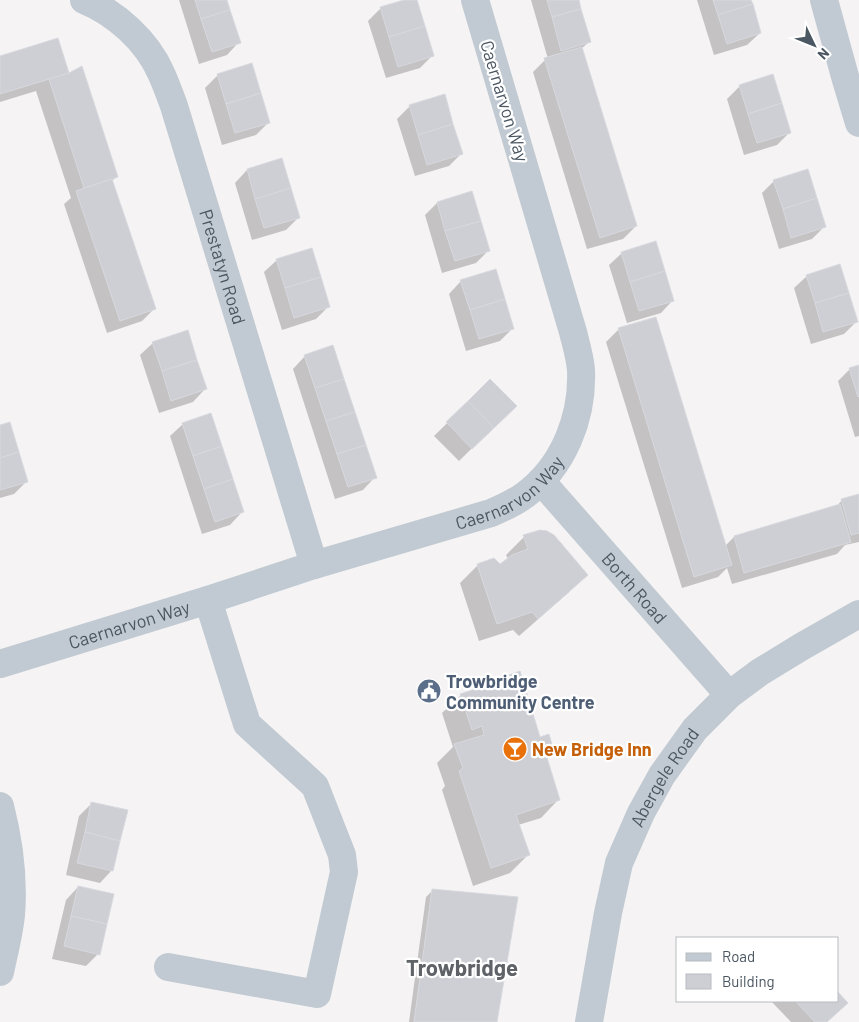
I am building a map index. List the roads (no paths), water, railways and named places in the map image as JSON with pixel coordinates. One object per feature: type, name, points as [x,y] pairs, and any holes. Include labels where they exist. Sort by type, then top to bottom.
[{"type":"street","name":"Prestatyn Road","points":[[84,0],[130,29],[147,48],[161,72],[174,106],[314,565]]},
{"type":"street","name":"Caernarvon Way","points":[[0,664],[208,600],[314,565],[491,513],[526,495],[552,468],[564,451],[573,428],[580,397],[581,368],[573,332],[475,0]]},
{"type":"street","points":[[824,0],[859,123]]},
{"type":"street","name":"Borth Road","points":[[541,481],[729,695]]},
{"type":"street","points":[[168,967],[317,994],[344,872],[342,855],[315,786],[247,724],[208,600]]},
{"type":"street","name":"Abergele Road","points":[[589,1022],[608,913],[619,863],[641,813],[662,775],[696,729],[729,695],[760,672],[801,646],[859,614]]},
{"type":"street","points":[[0,806],[12,874],[11,915],[0,972]]},
{"type":"place","name":"Trowbridge Community Centre","points":[[429,691]]},
{"type":"place","name":"New Bridge Inn","points":[[515,749]]},
{"type":"district","name":"Trowbridge","points":[[462,967]]}]
